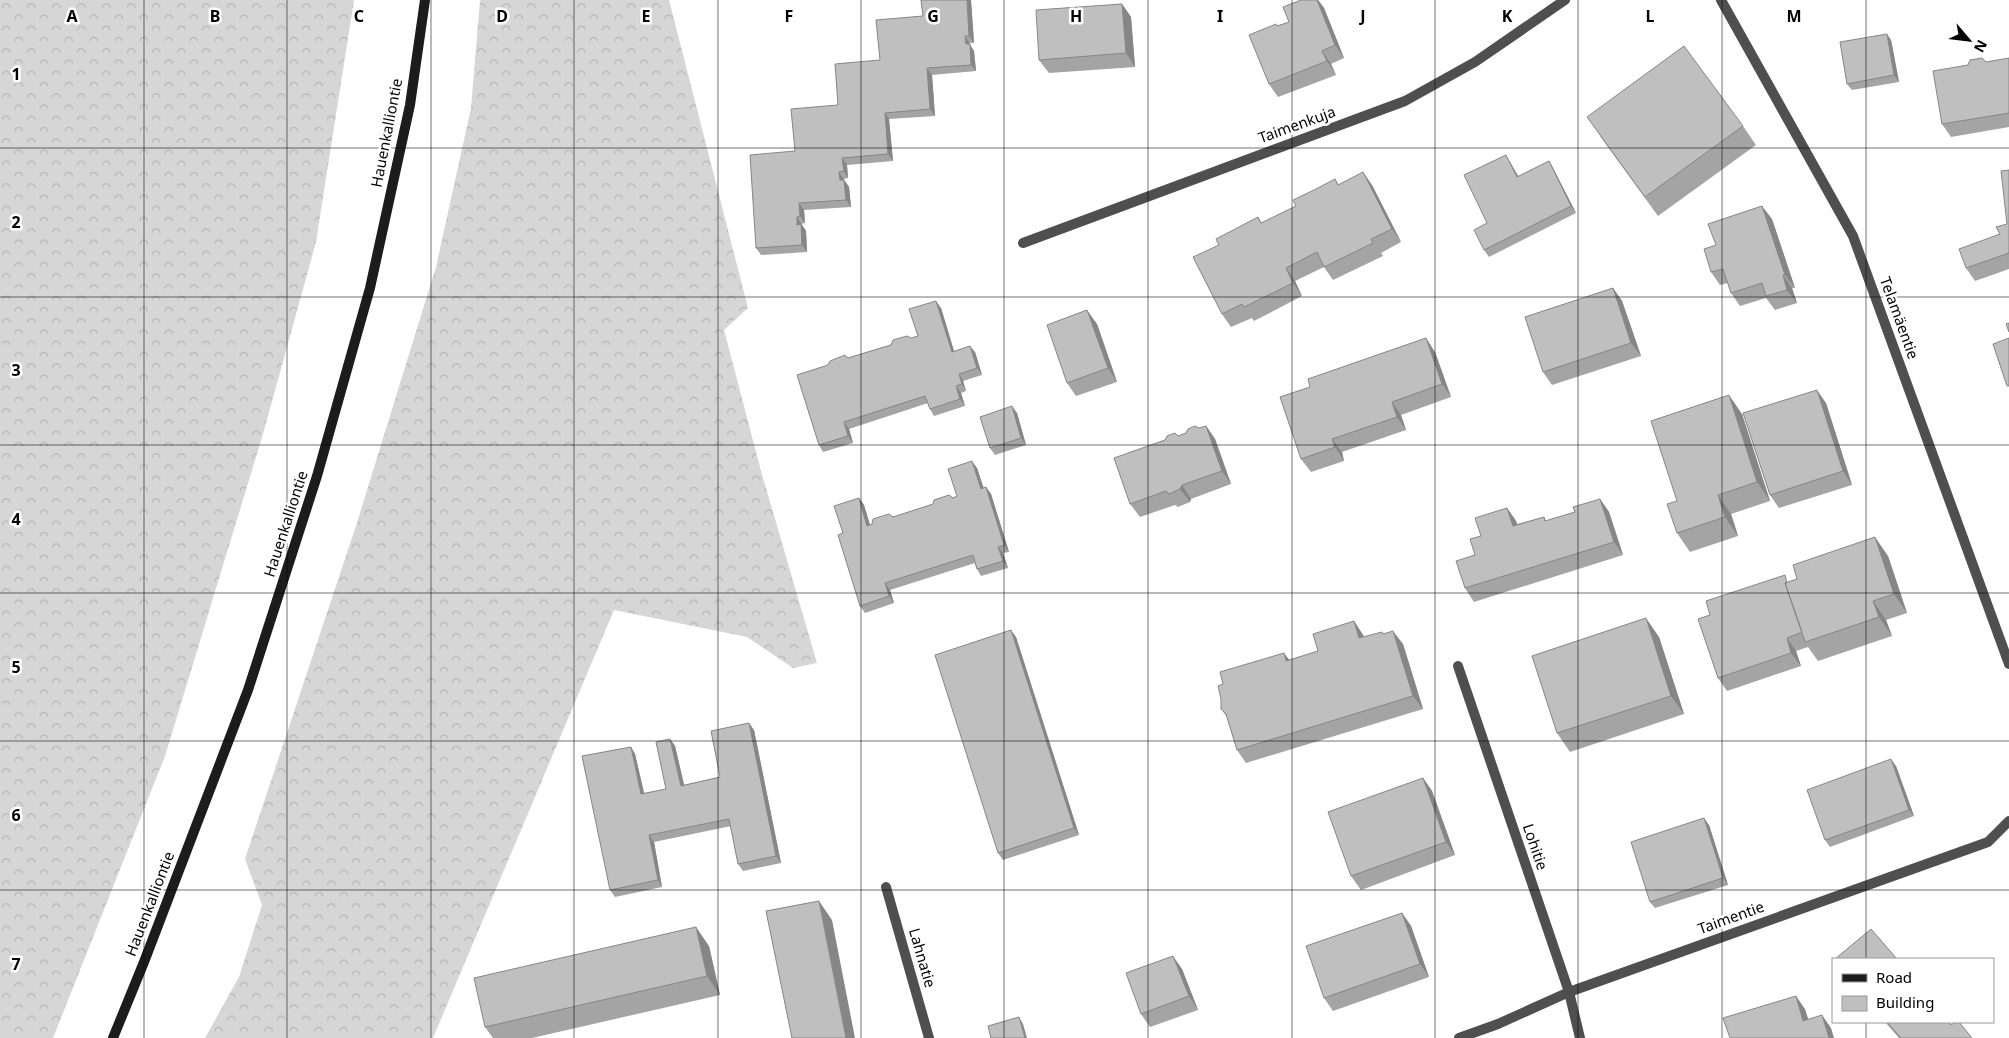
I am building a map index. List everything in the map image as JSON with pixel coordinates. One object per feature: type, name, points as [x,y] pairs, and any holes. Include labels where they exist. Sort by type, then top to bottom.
[{"type":"main road","name":"Hauenkalliontie","points":[[113,1038],[248,690],[318,476],[370,288],[410,105],[425,0]]},
{"type":"street","name":"Taimenkuja","points":[[1022,243],[1405,101],[1475,62],[1565,0]]},
{"type":"street","name":"Telamäentie","points":[[1721,0],[1853,236],[2009,664]]},
{"type":"street","name":"Lohitie","points":[[1458,666],[1569,992],[1580,1038]]},
{"type":"street","name":"Taimentie","points":[[1459,1038],[1498,1024],[1569,992],[1988,842],[2009,821]]},
{"type":"street","name":"Lahnatie","points":[[886,887],[929,1038]]},
{"type":"green space","points":[[0,0],[354,0],[316,242],[263,434],[165,756],[53,1038],[0,1038]]},
{"type":"green space","points":[[480,0],[669,0],[748,308],[724,330],[761,471],[817,663],[793,668],[747,637],[614,610],[433,1038],[205,1038],[239,977],[262,905],[245,859],[355,529],[436,267],[471,108]]},
{"type":"building","points":[[921,0],[967,0],[969,36],[965,36],[966,44],[970,44],[971,65],[927,68],[930,109],[885,113],[888,154],[842,158],[844,171],[839,172],[840,180],[844,180],[846,200],[799,203],[800,216],[797,217],[797,225],[801,224],[802,245],[756,248],[750,155],[795,151],[791,109],[838,105],[835,64],[880,60],[876,20],[923,16]]},
{"type":"building","points":[[1301,0],[1317,0],[1335,45],[1322,51],[1327,61],[1269,84],[1249,35],[1276,24],[1277,26],[1289,22],[1283,7]]},
{"type":"building","points":[[1122,4],[1126,53],[1039,60],[1036,10]]},
{"type":"building","points":[[1887,34],[1894,75],[1847,84],[1840,42]]},
{"type":"building","points":[[1684,46],[1743,126],[1645,197],[1587,117]]},
{"type":"building","points":[[1982,58],[1986,62],[2009,58],[2009,113],[1942,124],[1933,71],[1968,65],[1970,60]]},
{"type":"building","points":[[1506,155],[1517,177],[1549,161],[1571,206],[1484,250],[1474,230],[1487,223],[1464,175]]},
{"type":"building","points":[[2009,170],[2009,253],[1966,268],[1959,249],[2000,234],[1996,227],[2007,224],[2001,171]]},
{"type":"building","points":[[1363,172],[1392,229],[1371,239],[1373,243],[1324,267],[1317,252],[1286,268],[1293,283],[1244,307],[1242,304],[1222,314],[1193,257],[1219,245],[1216,239],[1258,217],[1261,223],[1296,206],[1293,200],[1335,179],[1338,185]]},
{"type":"building","points":[[1762,206],[1785,275],[1783,275],[1787,290],[1766,296],[1762,283],[1731,293],[1723,269],[1711,272],[1704,249],[1716,245],[1708,224]]},
{"type":"building","points":[[1613,288],[1631,343],[1543,372],[1525,317]]},
{"type":"building","points":[[936,301],[952,352],[970,346],[977,368],[959,374],[962,384],[956,386],[960,399],[930,409],[925,396],[844,422],[848,436],[819,445],[797,375],[828,365],[830,361],[845,355],[848,358],[891,345],[893,340],[907,336],[911,338],[918,336],[909,309]]},
{"type":"building","points":[[1087,310],[1108,368],[1067,383],[1047,325]]},
{"type":"building","points":[[1426,338],[1442,384],[1392,402],[1397,417],[1332,439],[1335,447],[1301,459],[1280,397],[1310,387],[1308,379]]},
{"type":"building","points":[[2009,338],[2009,386],[2007,386],[1993,344]]},
{"type":"building","points":[[1817,390],[1843,471],[1770,495],[1743,413]]},
{"type":"building","points":[[1729,395],[1757,482],[1718,495],[1725,517],[1677,533],[1667,504],[1677,501],[1651,421]]},
{"type":"building","points":[[1012,406],[1021,438],[990,448],[980,417]]},
{"type":"building","points":[[1195,426],[1199,428],[1206,426],[1222,471],[1182,485],[1180,489],[1169,494],[1166,491],[1130,504],[1114,458],[1165,440],[1167,436],[1175,433],[1178,436],[1186,433],[1188,429]]},
{"type":"building","points":[[972,461],[981,489],[986,487],[1004,545],[998,547],[1003,561],[977,569],[973,555],[885,583],[889,596],[860,606],[838,535],[843,533],[834,506],[859,498],[867,526],[872,524],[873,519],[889,514],[893,517],[933,504],[934,500],[949,495],[953,498],[957,496],[948,469]]},
{"type":"building","points":[[1600,499],[1614,542],[1465,588],[1456,561],[1475,555],[1470,539],[1481,536],[1475,518],[1507,508],[1513,526],[1544,517],[1545,521],[1575,512],[1573,507]]},
{"type":"building","points":[[1875,537],[1894,594],[1873,601],[1879,617],[1805,642],[1785,583],[1797,579],[1793,565]]},
{"type":"building","points":[[1785,575],[1787,583],[1785,583],[1802,632],[1787,638],[1791,653],[1718,678],[1698,619],[1710,615],[1706,601]]},
{"type":"building","points":[[1646,618],[1671,696],[1557,733],[1532,656]]},
{"type":"building","points":[[1354,621],[1359,638],[1393,631],[1413,696],[1237,750],[1226,714],[1221,709],[1218,686],[1223,684],[1220,672],[1284,653],[1286,661],[1318,651],[1313,634]]},
{"type":"building","points":[[1011,630],[1074,828],[998,853],[935,655]]},
{"type":"building","points":[[749,723],[776,856],[738,864],[729,819],[649,835],[658,880],[610,890],[582,756],[631,747],[641,794],[666,789],[656,742],[670,739],[681,786],[720,777],[711,731]]},
{"type":"building","points":[[1891,759],[1909,810],[1825,840],[1807,790]]},
{"type":"building","points":[[1423,778],[1446,842],[1351,876],[1328,812]]},
{"type":"building","points":[[1704,818],[1723,878],[1650,902],[1631,842]]},
{"type":"building","points":[[819,901],[846,1038],[792,1038],[766,911]]},
{"type":"building","points":[[1402,913],[1420,964],[1324,998],[1306,946]]},
{"type":"building","points":[[696,927],[707,976],[485,1027],[474,978]]},
{"type":"building","points":[[1871,929],[1896,958],[1836,958]]},
{"type":"building","points":[[1173,956],[1189,996],[1141,1014],[1126,973]]},
{"type":"building","points":[[1796,996],[1803,1021],[1822,1015],[1829,1038],[1730,1038],[1723,1018]]},
{"type":"building","points":[[1019,1017],[1025,1038],[991,1038],[988,1026]]},
{"type":"building","points":[[1888,1023],[1949,1023],[1951,1025],[1960,1023],[1972,1038],[1901,1038]]}]
